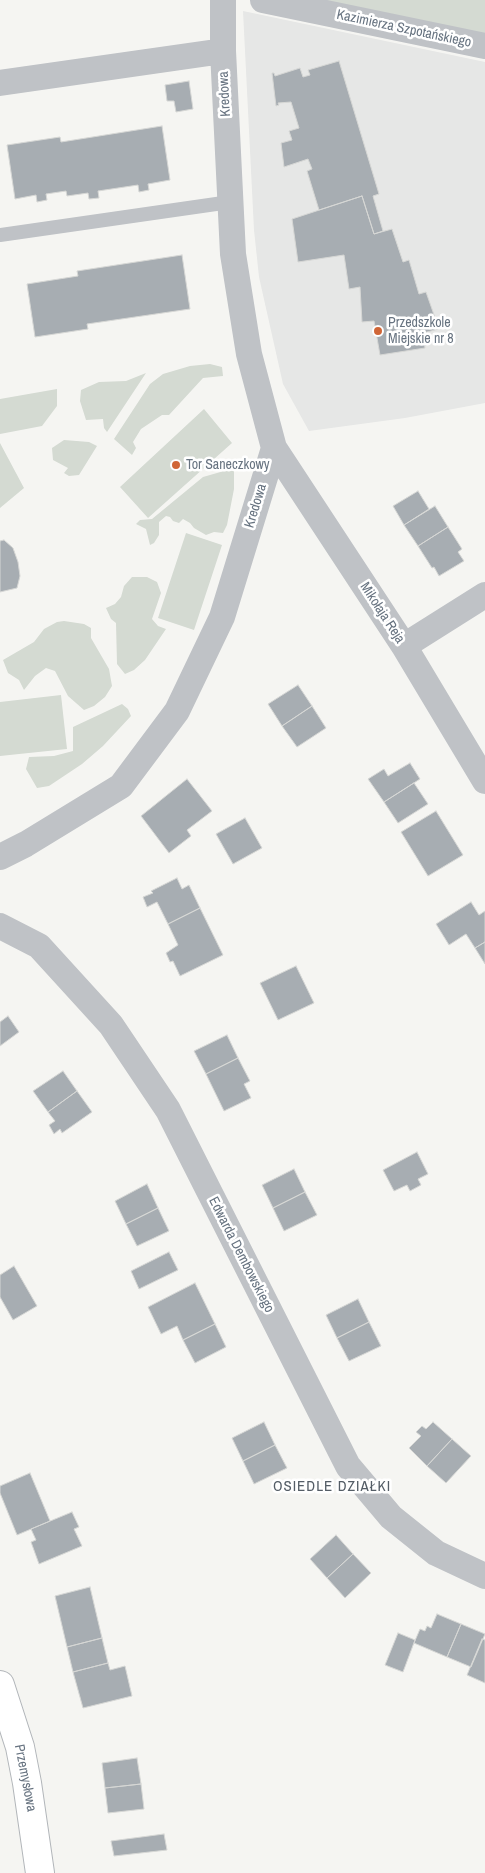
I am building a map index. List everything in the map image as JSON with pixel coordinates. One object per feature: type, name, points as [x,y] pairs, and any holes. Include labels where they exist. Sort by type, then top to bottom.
[{"type":"main road","name":"Przemysłowa","points":[[0,1685],[10,1714],[23,1765],[40,1873]]},
{"type":"street","name":"Kredowa","points":[[0,856],[26,844],[121,786],[177,711],[222,617],[274,448],[249,354],[233,254],[223,51],[223,0]]},
{"type":"street","name":"Kazimierza Szpotańskiego","points":[[263,0],[485,46]]},
{"type":"street","points":[[0,83],[223,51]]},
{"type":"street","name":"Mikołaja Reja","points":[[274,448],[404,646],[485,781]]},
{"type":"street","points":[[404,646],[485,595]]},
{"type":"street","name":"Edwarda Dembowskiego","points":[[0,926],[39,946],[52,960],[111,1025],[168,1110],[348,1466],[391,1517],[436,1553],[485,1576]]},
{"type":"lane","points":[[0,234],[230,202]]},
{"type":"shaded area","points":[[310,0],[485,0],[485,34]]},
{"type":"shaded area","points":[[243,11],[485,62],[485,403],[405,418],[309,431],[283,384],[259,277],[254,230]]},
{"type":"shaded area","points":[[210,364],[222,367],[223,376],[203,378],[169,415],[162,415],[141,429],[133,442],[136,448],[132,455],[114,439],[150,384],[163,374],[190,366]]},
{"type":"shaded area","points":[[146,373],[107,432],[104,428],[103,419],[86,420],[80,401],[81,390],[99,382],[126,381]]},
{"type":"shaded area","points":[[57,389],[57,406],[42,426],[0,434],[0,399]]},
{"type":"shaded area","name":"Tor Saneczkowy","points":[[204,409],[232,443],[148,518],[120,487]]},
{"type":"shaded area","points":[[64,440],[89,442],[97,446],[79,475],[69,476],[64,473],[68,468],[53,460],[52,448]]},
{"type":"shaded area","points":[[0,443],[24,488],[0,508]]},
{"type":"shaded area","points":[[224,471],[234,471],[234,489],[227,525],[223,533],[214,532],[206,535],[183,519],[179,523],[166,516],[159,522],[159,535],[154,543],[150,545],[146,529],[136,524],[140,520],[152,519],[203,477]]},
{"type":"shaded area","points":[[186,533],[222,545],[194,630],[158,618]]},
{"type":"shaded area","points":[[132,577],[147,577],[157,582],[161,593],[152,619],[158,626],[166,629],[145,660],[134,670],[125,674],[117,664],[116,623],[111,619],[106,608],[115,604],[121,597],[124,586]]},
{"type":"shaded area","points":[[64,621],[84,624],[91,628],[91,638],[109,669],[112,686],[105,697],[94,706],[84,710],[68,696],[55,671],[46,668],[35,676],[24,690],[19,680],[8,673],[3,660],[34,642],[44,629],[57,622]]},
{"type":"shaded area","points":[[61,695],[67,749],[0,756],[0,702]]},
{"type":"shaded area","points":[[122,704],[128,709],[131,716],[103,746],[82,764],[49,786],[37,788],[26,769],[29,757],[54,756],[73,751],[73,727]]},
{"type":"building","points":[[339,61],[379,194],[373,196],[383,231],[374,234],[362,196],[319,210],[307,171],[312,169],[308,159],[284,167],[281,143],[292,140],[289,131],[299,128],[291,102],[278,103],[279,105],[276,106],[272,73],[275,76],[300,68],[303,77],[310,75],[308,70]]},
{"type":"building","points":[[189,81],[193,109],[176,112],[174,101],[167,101],[165,85]]},
{"type":"building","points":[[162,126],[170,180],[148,184],[149,190],[139,192],[138,185],[98,191],[99,198],[89,199],[88,193],[67,196],[66,191],[46,194],[47,200],[37,202],[36,195],[15,199],[7,145],[60,137],[61,142]]},
{"type":"building","points":[[362,196],[374,234],[392,229],[403,262],[409,260],[419,294],[426,292],[439,329],[423,333],[425,348],[380,355],[374,321],[362,322],[360,287],[349,289],[344,255],[298,262],[292,219]]},
{"type":"building","points":[[182,255],[190,309],[87,324],[88,329],[35,337],[27,284],[78,276],[77,271]]},
{"type":"building","points":[[418,491],[429,509],[404,525],[393,506]]},
{"type":"building","points":[[435,506],[448,527],[418,546],[404,525]]},
{"type":"building","points":[[448,527],[462,549],[458,552],[464,561],[439,576],[418,546]]},
{"type":"building","points":[[4,540],[13,548],[20,576],[17,588],[0,592],[0,541]]},
{"type":"building","points":[[298,685],[312,706],[282,726],[268,704]]},
{"type":"building","points":[[312,706],[326,728],[297,747],[282,726]]},
{"type":"building","points":[[410,763],[420,779],[384,802],[368,779],[384,769],[388,776]]},
{"type":"building","points":[[187,779],[212,811],[187,830],[191,836],[169,853],[141,816]]},
{"type":"building","points":[[414,783],[428,804],[398,823],[384,802]]},
{"type":"building","points":[[436,811],[463,855],[428,876],[401,832]]},
{"type":"building","points":[[245,818],[262,848],[233,864],[216,834]]},
{"type":"building","points":[[177,878],[182,889],[189,885],[200,908],[168,924],[157,902],[147,907],[143,897]]},
{"type":"building","points":[[471,902],[479,915],[485,911],[485,942],[475,948],[466,934],[449,945],[436,924]]},
{"type":"building","points":[[200,908],[223,955],[180,976],[173,961],[170,962],[166,953],[178,945],[168,924]]},
{"type":"building","points":[[485,942],[485,964],[475,948]]},
{"type":"building","points":[[296,966],[314,1003],[278,1020],[260,983]]},
{"type":"building","points":[[8,1016],[19,1032],[0,1046],[0,1022]]},
{"type":"building","points":[[227,1035],[238,1058],[206,1074],[194,1051]]},
{"type":"building","points":[[238,1058],[250,1081],[244,1084],[251,1098],[224,1111],[206,1074]]},
{"type":"building","points":[[63,1071],[77,1091],[48,1112],[33,1091]]},
{"type":"building","points":[[77,1091],[92,1112],[62,1133],[60,1129],[54,1134],[49,1125],[55,1121],[48,1112]]},
{"type":"building","points":[[417,1152],[428,1174],[418,1179],[421,1185],[410,1191],[407,1185],[394,1191],[383,1170]]},
{"type":"building","points":[[294,1169],[305,1192],[273,1208],[262,1185]]},
{"type":"building","points":[[147,1184],[158,1208],[126,1224],[115,1201]]},
{"type":"building","points":[[305,1192],[317,1215],[284,1231],[273,1208]]},
{"type":"building","points":[[158,1208],[169,1231],[137,1246],[126,1224]]},
{"type":"building","points":[[169,1252],[178,1270],[139,1289],[131,1271]]},
{"type":"building","points":[[14,1266],[37,1306],[13,1320],[0,1297],[0,1275]]},
{"type":"building","points":[[195,1283],[215,1324],[183,1340],[177,1326],[161,1334],[148,1307]]},
{"type":"building","points":[[358,1299],[369,1322],[337,1338],[326,1315]]},
{"type":"building","points":[[369,1322],[381,1346],[349,1361],[337,1338]]},
{"type":"building","points":[[215,1324],[226,1347],[195,1363],[183,1340]]},
{"type":"building","points":[[264,1422],[275,1445],[243,1461],[232,1438]]},
{"type":"building","points":[[433,1422],[452,1439],[427,1466],[409,1448],[421,1436],[416,1432],[422,1426],[426,1429]]},
{"type":"building","points":[[452,1439],[471,1456],[446,1483],[427,1466]]},
{"type":"building","points":[[275,1445],[287,1468],[254,1484],[243,1461]]},
{"type":"building","points":[[30,1473],[50,1521],[17,1535],[0,1493],[0,1486]]},
{"type":"building","points":[[72,1512],[79,1527],[74,1529],[82,1546],[39,1564],[31,1542],[36,1540],[31,1529]]},
{"type":"building","points":[[336,1535],[353,1554],[327,1578],[310,1559]]},
{"type":"building","points":[[353,1554],[371,1573],[345,1598],[327,1578]]},
{"type":"building","points":[[90,1587],[102,1638],[67,1647],[55,1596]]},
{"type":"building","points":[[437,1614],[461,1624],[447,1657],[414,1643],[420,1629],[425,1631],[427,1626],[431,1628]]},
{"type":"building","points":[[461,1624],[485,1634],[471,1667],[447,1657]]},
{"type":"building","points":[[398,1633],[415,1640],[403,1672],[385,1665]]},
{"type":"building","points":[[102,1638],[108,1663],[73,1672],[67,1647]]},
{"type":"building","points":[[482,1639],[485,1640],[485,1683],[467,1675]]},
{"type":"building","points":[[108,1663],[110,1670],[125,1666],[132,1696],[83,1708],[73,1672]]},
{"type":"building","points":[[137,1758],[141,1784],[105,1788],[102,1763]]},
{"type":"building","points":[[141,1784],[144,1809],[108,1813],[105,1788]]},
{"type":"building","points":[[164,1834],[167,1850],[114,1856],[111,1841]]},
{"type":"place","name":"Przedszkole Miejskie nr 8","points":[[378,331]]},
{"type":"place","name":"Tor Saneczkowy","points":[[176,465]]},
{"type":"district","name":"OSIEDLE DZIAŁKI","points":[[332,1487]]}]
